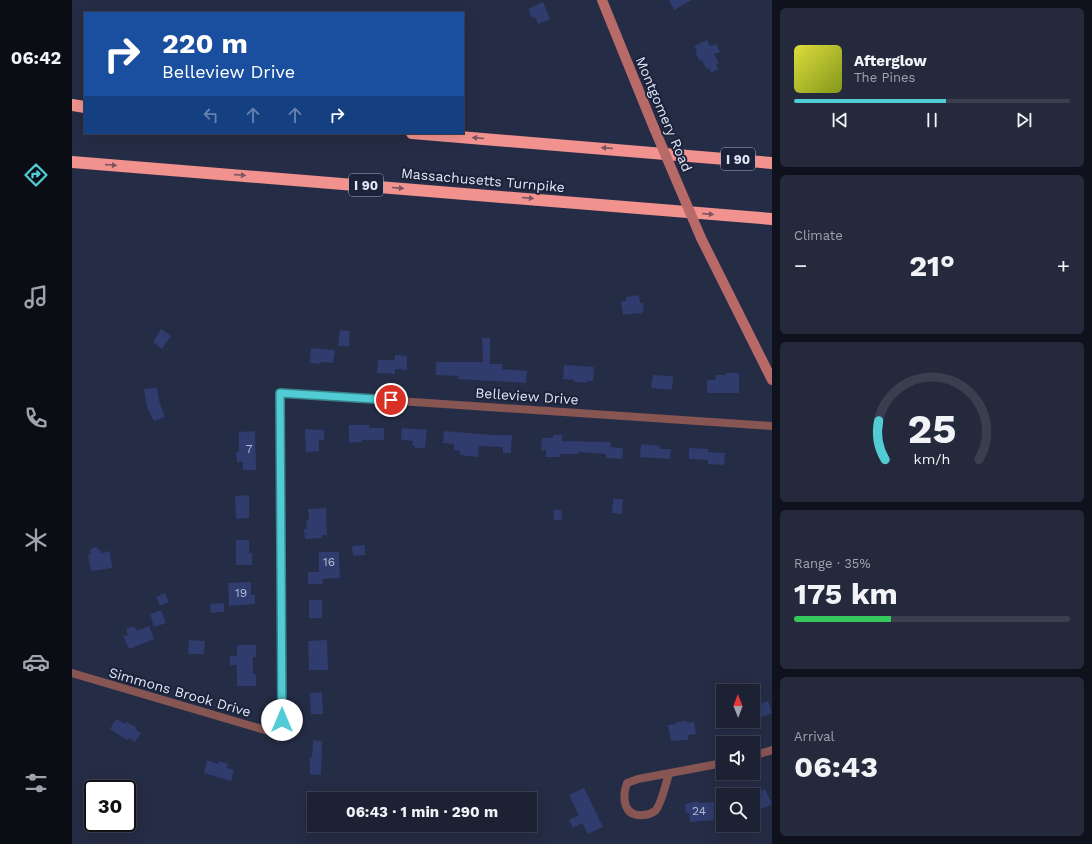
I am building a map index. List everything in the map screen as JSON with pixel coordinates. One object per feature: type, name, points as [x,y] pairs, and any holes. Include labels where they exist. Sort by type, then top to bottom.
[{"type":"highway","points":[[72,106],[84,107]]},
{"type":"highway","name":"I 90","points":[[424,134],[772,163]]},
{"type":"highway","name":"Massachusetts Turnpike","points":[[72,162],[772,219]]},
{"type":"main road","name":"Montgomery Road","points":[[602,0],[701,238],[772,380]]},
{"type":"street","name":"Belleview Drive","points":[[282,735],[280,393],[772,426]]},
{"type":"street","name":"Simmons Brook Drive","points":[[72,673],[282,735]]},
{"type":"street","points":[[760,754],[772,750]]},
{"type":"street","points":[[670,774],[656,811],[638,815],[631,813],[624,803],[624,793],[627,783],[638,779],[716,764]]},
{"type":"building","points":[[669,0],[692,0],[674,10]]},
{"type":"building","points":[[543,2],[550,19],[538,24],[535,17],[532,18],[528,9]]},
{"type":"building","points":[[707,40],[710,46],[716,44],[720,52],[714,54],[719,63],[716,64],[718,69],[711,73],[709,68],[706,69],[702,60],[700,61],[695,52],[697,51],[694,46]]},
{"type":"building","points":[[639,295],[640,303],[643,303],[644,311],[642,311],[642,313],[623,315],[621,301],[626,301],[626,297]]},
{"type":"building","points":[[161,329],[171,336],[162,349],[153,342]]},
{"type":"building","points":[[340,330],[350,331],[349,346],[338,346]]},
{"type":"building","points":[[482,338],[490,338],[490,364],[502,364],[502,369],[527,371],[526,383],[458,379],[458,376],[436,375],[436,362],[483,362]]},
{"type":"building","points":[[311,348],[335,350],[333,363],[310,363]]},
{"type":"building","points":[[395,355],[407,356],[407,370],[395,369],[395,374],[377,373],[378,360],[395,360]]},
{"type":"building","points":[[564,365],[594,367],[593,381],[587,381],[587,383],[563,379]]},
{"type":"building","points":[[726,373],[739,373],[739,393],[707,393],[707,380],[715,380],[716,375],[726,375]]},
{"type":"building","points":[[653,375],[673,376],[672,390],[651,388]]},
{"type":"building","points":[[157,388],[159,401],[165,417],[154,421],[147,407],[144,389]]},
{"type":"building","points":[[349,425],[369,425],[369,428],[384,428],[384,440],[362,440],[362,442],[349,443]]},
{"type":"building","points":[[402,428],[427,430],[425,448],[415,448],[415,446],[412,445],[413,441],[401,440]]},
{"type":"building","points":[[305,429],[324,430],[324,440],[319,440],[319,451],[306,452]]},
{"type":"building","points":[[255,431],[256,470],[243,470],[243,462],[237,462],[236,452],[239,451],[239,432]]},
{"type":"building","points":[[444,431],[512,435],[511,453],[503,453],[503,447],[479,446],[478,457],[460,455],[460,451],[454,450],[454,444],[443,443]]},
{"type":"building","points":[[553,435],[562,435],[562,441],[611,442],[610,447],[623,448],[622,459],[606,458],[606,454],[578,452],[578,454],[560,454],[560,457],[546,457],[546,450],[541,450],[542,438],[553,438]]},
{"type":"building","points":[[641,444],[660,446],[659,449],[671,449],[670,459],[640,457]]},
{"type":"building","points":[[689,448],[708,449],[708,452],[725,453],[724,465],[708,464],[708,460],[689,459]]},
{"type":"building","points":[[249,495],[249,518],[236,519],[235,496]]},
{"type":"building","points":[[613,499],[623,499],[622,514],[612,513]]},
{"type":"building","points":[[326,508],[327,535],[322,535],[322,538],[305,539],[304,529],[307,529],[306,520],[309,520],[308,509]]},
{"type":"building","points":[[553,510],[561,510],[562,520],[554,520]]},
{"type":"building","points":[[236,540],[249,540],[249,553],[252,553],[252,565],[236,565]]},
{"type":"building","points":[[365,545],[365,555],[353,556],[352,546]]},
{"type":"building","points":[[96,547],[102,553],[110,551],[112,568],[91,571],[88,555],[91,555],[90,551],[92,548]]},
{"type":"building","points":[[319,552],[339,552],[340,578],[322,579],[323,584],[308,584],[308,572],[319,572]]},
{"type":"building","points":[[251,582],[251,595],[255,595],[255,604],[229,606],[228,583]]},
{"type":"building","points":[[165,593],[169,602],[160,606],[156,597]]},
{"type":"building","points":[[309,600],[322,600],[322,618],[309,618]]},
{"type":"building","points":[[224,603],[224,612],[211,613],[210,604]]},
{"type":"building","points":[[161,610],[166,623],[154,627],[150,614]]},
{"type":"building","points":[[134,626],[137,631],[149,626],[154,639],[129,649],[123,636],[128,635],[126,629]]},
{"type":"building","points":[[189,640],[205,641],[204,654],[188,654]]},
{"type":"building","points":[[327,640],[328,670],[309,670],[308,641]]},
{"type":"building","points":[[237,645],[256,645],[256,657],[253,657],[253,674],[256,674],[256,686],[237,686],[237,665],[230,665],[230,656],[237,656]]},
{"type":"building","points":[[322,692],[323,714],[311,714],[310,693]]},
{"type":"building","points":[[768,701],[772,713],[760,718],[760,704]]},
{"type":"building","points":[[116,719],[125,724],[126,722],[136,727],[135,729],[141,733],[135,742],[129,738],[127,740],[110,729]]},
{"type":"building","points":[[687,721],[687,723],[694,722],[696,734],[688,735],[688,740],[671,741],[668,725],[676,724],[676,722]]},
{"type":"building","points":[[313,740],[322,741],[321,775],[310,774],[310,757],[312,757]]},
{"type":"building","points":[[207,760],[218,764],[219,761],[228,764],[227,768],[234,770],[231,781],[204,773]]},
{"type":"building","points":[[584,788],[603,827],[588,834],[582,823],[573,828],[569,820],[579,815],[569,795]]},
{"type":"building","points":[[765,789],[772,804],[760,810],[760,792]]},
{"type":"building","points":[[698,801],[698,803],[714,802],[714,820],[690,822],[689,813],[686,813],[685,804]]},
{"type":"route","points":[[282,720],[280,393],[391,400]]}]
